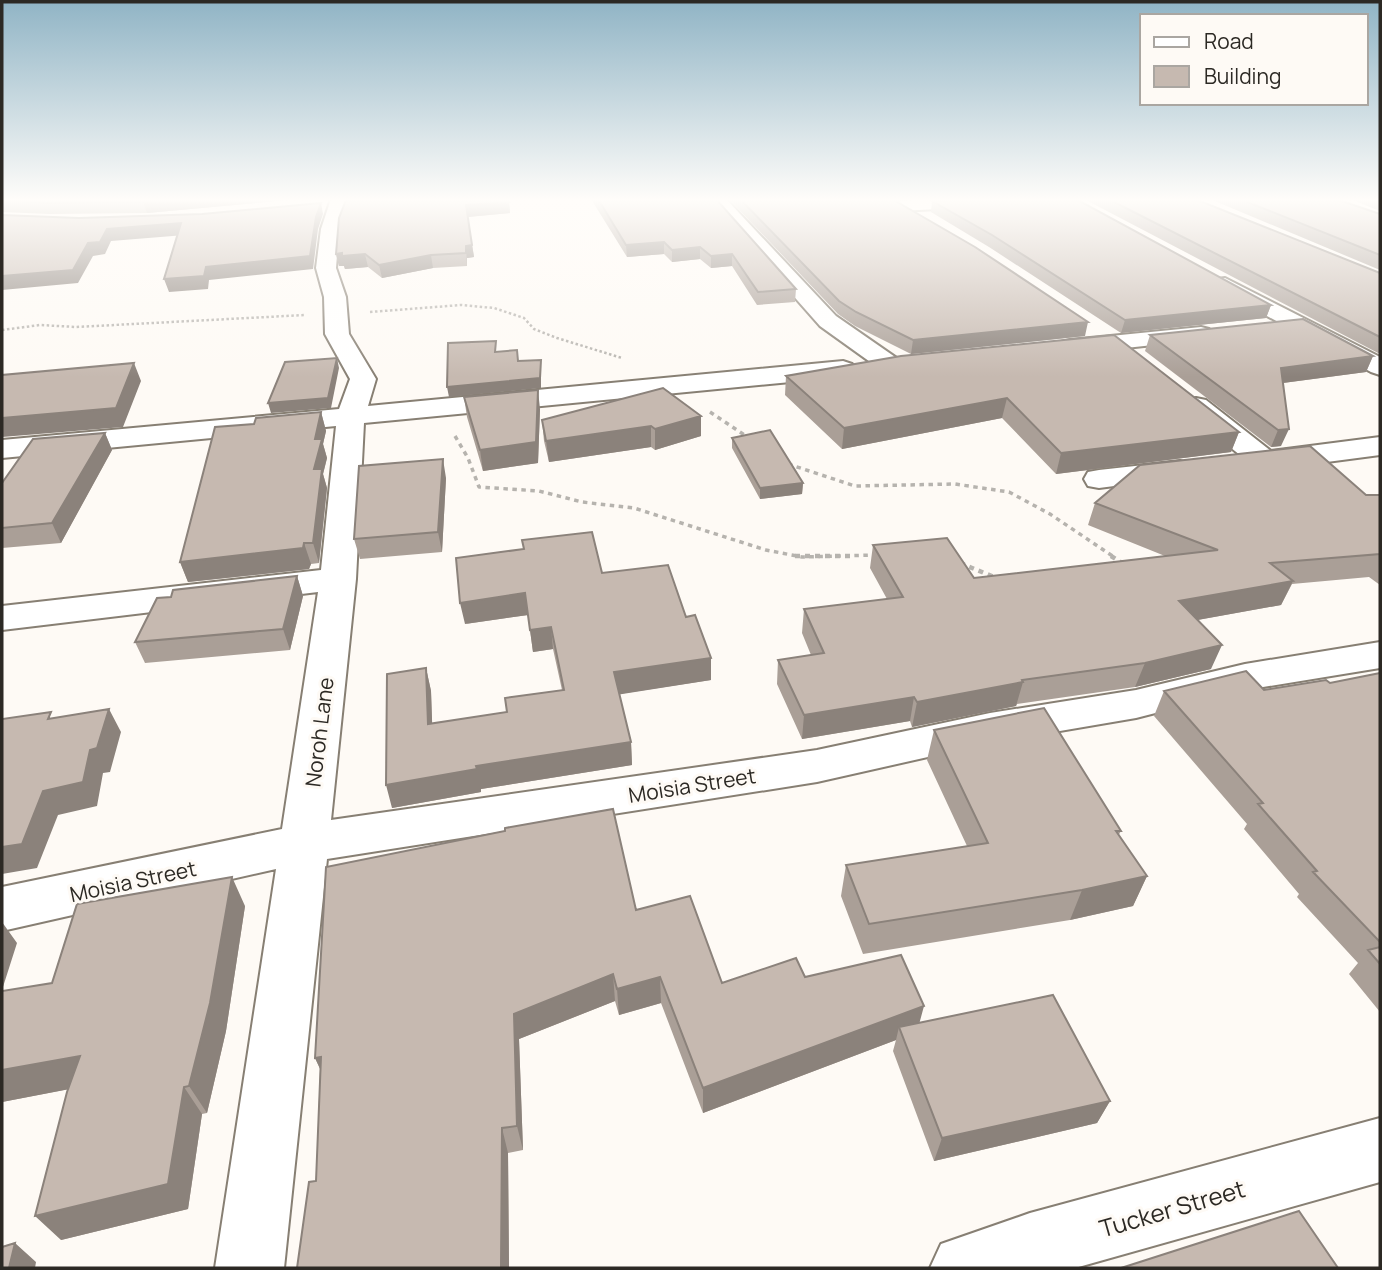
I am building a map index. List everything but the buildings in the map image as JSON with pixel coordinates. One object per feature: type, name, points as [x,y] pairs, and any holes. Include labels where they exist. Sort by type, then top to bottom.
[{"type":"street","name":"Noroh Lane","points":[[249,1268],[338,579],[351,415],[363,379],[337,334],[335,297],[326,268],[327,258]]},
{"type":"street","points":[[770,258],[828,321],[889,364]]},
{"type":"street","points":[[1206,275],[1380,368]]},
{"type":"street","points":[[1081,320],[1137,360]]},
{"type":"street","points":[[1261,328],[1301,325]]},
{"type":"street","points":[[1049,349],[1222,332]]},
{"type":"street","points":[[2,449],[677,387],[916,362]]},
{"type":"street","points":[[1180,393],[1266,461]]},
{"type":"street","points":[[1098,479],[1380,446]]},
{"type":"street","points":[[2,618],[338,579]]},
{"type":"street","name":"Moisia Street","points":[[2,909],[305,844],[817,766],[990,729],[1136,704],[1245,677],[1380,655]]},
{"type":"street","name":"Tucker Street","points":[[965,1268],[1380,1150]]},
{"type":"path","points":[[677,387],[692,395],[723,423],[753,441]]},
{"type":"path","points":[[439,408],[468,458],[478,487],[539,491],[582,502],[634,508],[766,550],[802,557],[882,555]]},
{"type":"path","points":[[781,462],[828,479],[863,487],[920,484],[979,486],[1009,492],[1129,567]]},
{"type":"path","points":[[958,562],[996,578]]}]
